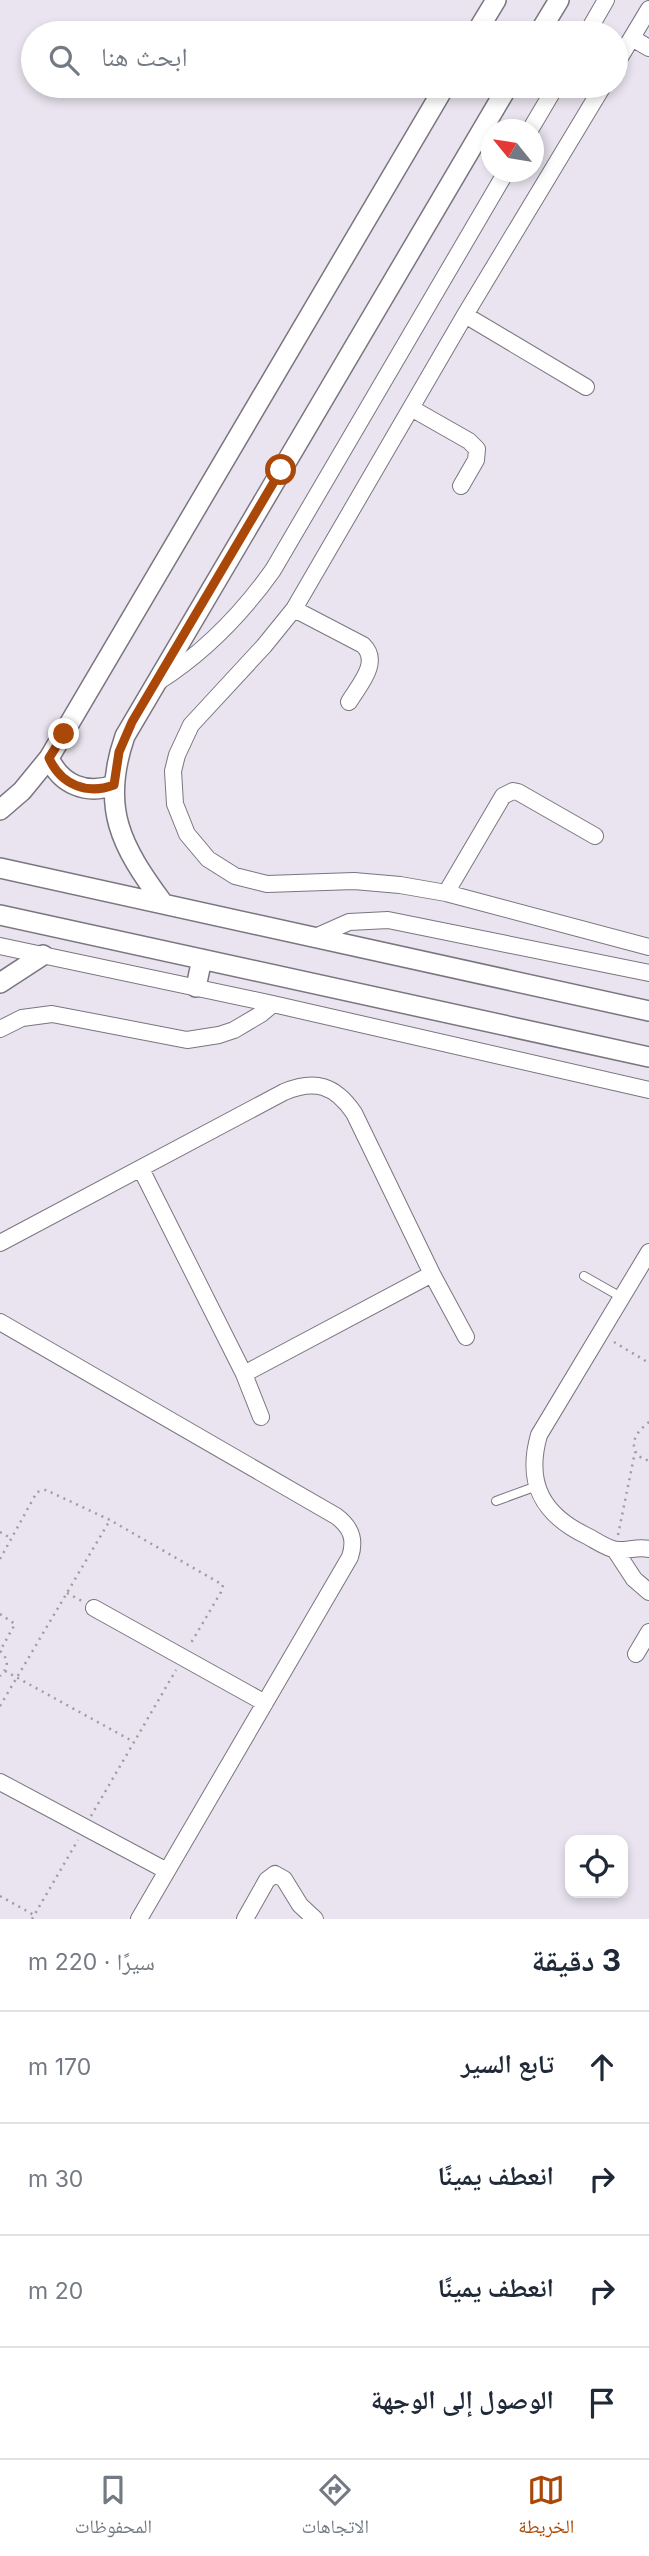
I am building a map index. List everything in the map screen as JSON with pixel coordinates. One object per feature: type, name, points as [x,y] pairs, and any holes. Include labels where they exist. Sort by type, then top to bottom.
[{"type":"street","points":[[483,21],[496,0]]},
{"type":"street","points":[[546,21],[559,0]]},
{"type":"street","points":[[594,21],[606,0]]},
{"type":"street","points":[[628,44],[649,9]]},
{"type":"street","points":[[632,38],[649,48]]},
{"type":"street","points":[[0,810],[22,791],[49,758],[438,98]]},
{"type":"street","points":[[163,903],[126,848],[116,817],[114,785],[125,737],[501,98]]},
{"type":"street","points":[[536,119],[549,98]]},
{"type":"street","points":[[596,98],[464,315],[294,608],[264,646],[201,712],[182,740],[173,787],[177,812],[187,834],[202,853],[220,869],[251,881],[267,884],[354,881],[400,885],[446,893],[649,947]]},
{"type":"street","points":[[153,686],[181,667],[232,623],[273,570],[500,182]]},
{"type":"street","points":[[464,315],[586,387]]},
{"type":"street","points":[[411,408],[474,444],[477,449],[476,460],[461,486]]},
{"type":"street","points":[[294,608],[363,645],[370,654],[370,665],[349,702]]},
{"type":"street","points":[[49,758],[64,779],[80,787],[97,789],[114,785]]},
{"type":"street","points":[[446,893],[507,793],[518,792],[595,836]]},
{"type":"street","points":[[0,868],[649,1011]]},
{"type":"street","points":[[0,915],[649,1058]]},
{"type":"street","points":[[313,938],[349,922],[388,920],[649,973]]},
{"type":"street","points":[[0,946],[273,1004],[649,1090]]},
{"type":"street","points":[[0,983],[43,956]]},
{"type":"street","points":[[196,987],[202,959]]},
{"type":"street","points":[[0,1029],[22,1018],[52,1014],[187,1040],[234,1030],[273,1004]]},
{"type":"street","points":[[0,1243],[299,1086],[316,1085],[331,1089],[344,1099],[354,1113],[466,1338]]},
{"type":"street","points":[[141,1169],[244,1374],[261,1417]]},
{"type":"street","points":[[649,1252],[539,1435],[534,1461],[537,1486],[553,1515],[566,1526],[615,1550],[649,1549]]},
{"type":"street","points":[[244,1374],[432,1274]]},
{"type":"street","points":[[0,1322],[346,1523],[352,1534],[354,1545],[350,1557],[139,1919]]},
{"type":"street","points":[[615,1550],[634,1578],[649,1592]]},
{"type":"street","points":[[94,1608],[265,1703]]},
{"type":"street","points":[[636,1654],[649,1632]]},
{"type":"street","points":[[0,1782],[167,1871]]},
{"type":"street","points":[[245,1919],[267,1880],[275,1874],[284,1879],[300,1905],[315,1919]]},
{"type":"lane","points":[[584,1276],[621,1297]]},
{"type":"lane","points":[[496,1501],[537,1486]]},
{"type":"path","points":[[599,1333],[649,1363]]},
{"type":"path","points":[[615,1550],[635,1452],[634,1438],[649,1422]]},
{"type":"path","points":[[635,1452],[642,1459],[649,1461]]},
{"type":"path","points":[[0,1559],[40,1490],[46,1490],[110,1520],[223,1585],[33,1917],[0,1896]]},
{"type":"path","points":[[0,1706],[110,1520]]},
{"type":"path","points":[[0,1532],[12,1539]]},
{"type":"path","points":[[0,1614],[15,1624],[0,1651],[7,1660],[5,1671],[0,1676]]},
{"type":"path","points":[[5,1671],[134,1742]]},
{"type":"route","points":[[64,734],[49,758],[58,773],[72,784],[88,789],[114,785],[119,752],[132,722],[281,470]]}]
